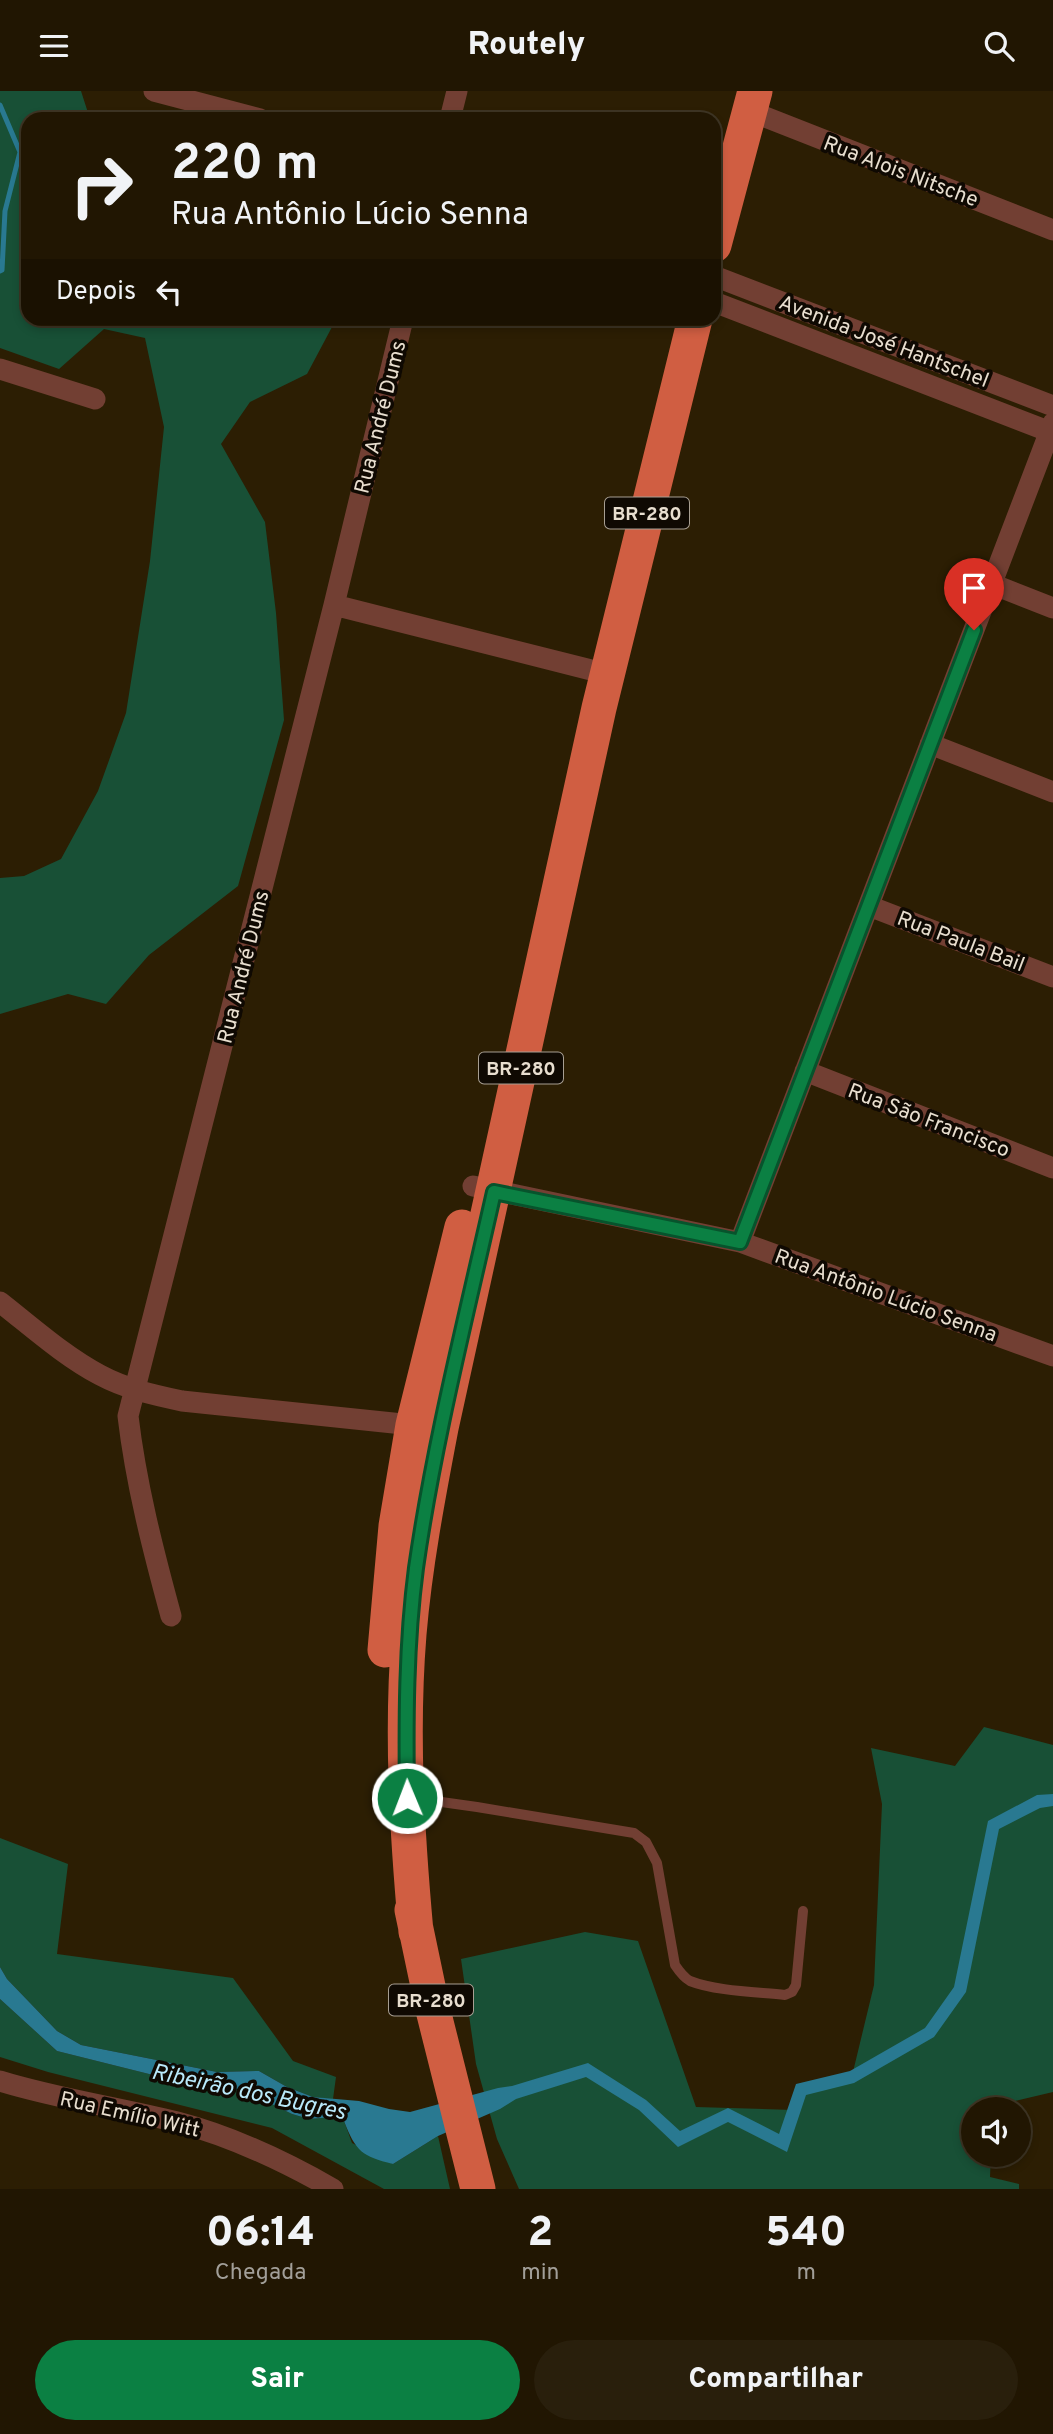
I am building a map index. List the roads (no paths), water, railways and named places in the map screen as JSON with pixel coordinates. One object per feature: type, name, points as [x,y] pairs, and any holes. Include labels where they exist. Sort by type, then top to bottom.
[{"type":"highway","points":[[721,218],[752,101]]},
{"type":"highway","name":"BR-280","points":[[478,2189],[416,1932],[389,1789],[384,1713],[385,1642],[391,1568],[693,326]]},
{"type":"highway","name":"BR-280","points":[[416,1932],[407,1798],[409,1634],[422,1530],[427,1427]]},
{"type":"street","points":[[154,91],[234,112]]},
{"type":"street","points":[[452,112],[457,91]]},
{"type":"street","name":"Rua Alois Nitsche","points":[[752,101],[1053,230]]},
{"type":"street","name":"Avenida José Hantschel","points":[[721,279],[1053,406]]},
{"type":"street","name":"Avenida José Hantschel","points":[[721,323],[1052,429]]},
{"type":"street","name":"Rua André Dums","points":[[171,1616],[149,1537],[132,1452],[128,1416],[402,326]]},
{"type":"street","points":[[0,369],[95,399]]},
{"type":"street","points":[[740,1242],[1052,429]]},
{"type":"street","points":[[992,585],[1053,608]]},
{"type":"street","points":[[334,605],[607,674]]},
{"type":"street","points":[[930,744],[1053,792]]},
{"type":"street","name":"Rua Paula Bail","points":[[869,905],[1053,977]]},
{"type":"street","name":"Rua São Francisco","points":[[805,1071],[1053,1168]]},
{"type":"street","name":"Rua Antônio Lúcio Senna","points":[[483,1189],[740,1242],[1053,1356]]},
{"type":"street","points":[[0,1302],[84,1366],[135,1389],[182,1401],[427,1427]]},
{"type":"street","name":"Rua Emílio Witt","points":[[0,2081],[61,2098],[178,2122],[261,2152],[299,2169],[333,2189]]},
{"type":"lane","points":[[407,1798],[634,1833],[646,1842],[657,1863],[675,1965],[690,1980],[726,1989],[785,1995],[792,1992],[796,1985],[803,1911]]},
{"type":"water","name":"Ribeirão dos Bugres","points":[[1053,1794],[1053,1806],[1040,1808],[999,1829],[966,1992],[934,2037],[854,2083],[806,2095],[787,2152],[728,2122],[678,2147],[639,2110],[586,2077],[516,2099],[500,2109],[438,2136],[393,2164],[361,2151],[352,2140],[344,2121],[335,2117],[309,2119],[292,2114],[243,2090],[193,2085],[57,2051],[0,1999],[0,1967],[7,1979],[57,2031],[81,2045],[217,2072],[259,2071],[287,2087],[313,2097],[359,2101],[410,2112],[588,2063],[646,2100],[680,2131],[728,2108],[779,2134],[796,2084],[850,2071],[925,2028],[954,1987],[988,1821],[1037,1795]]},
{"type":"waterway","points":[[0,105],[20,152],[5,211],[0,271]]}]
